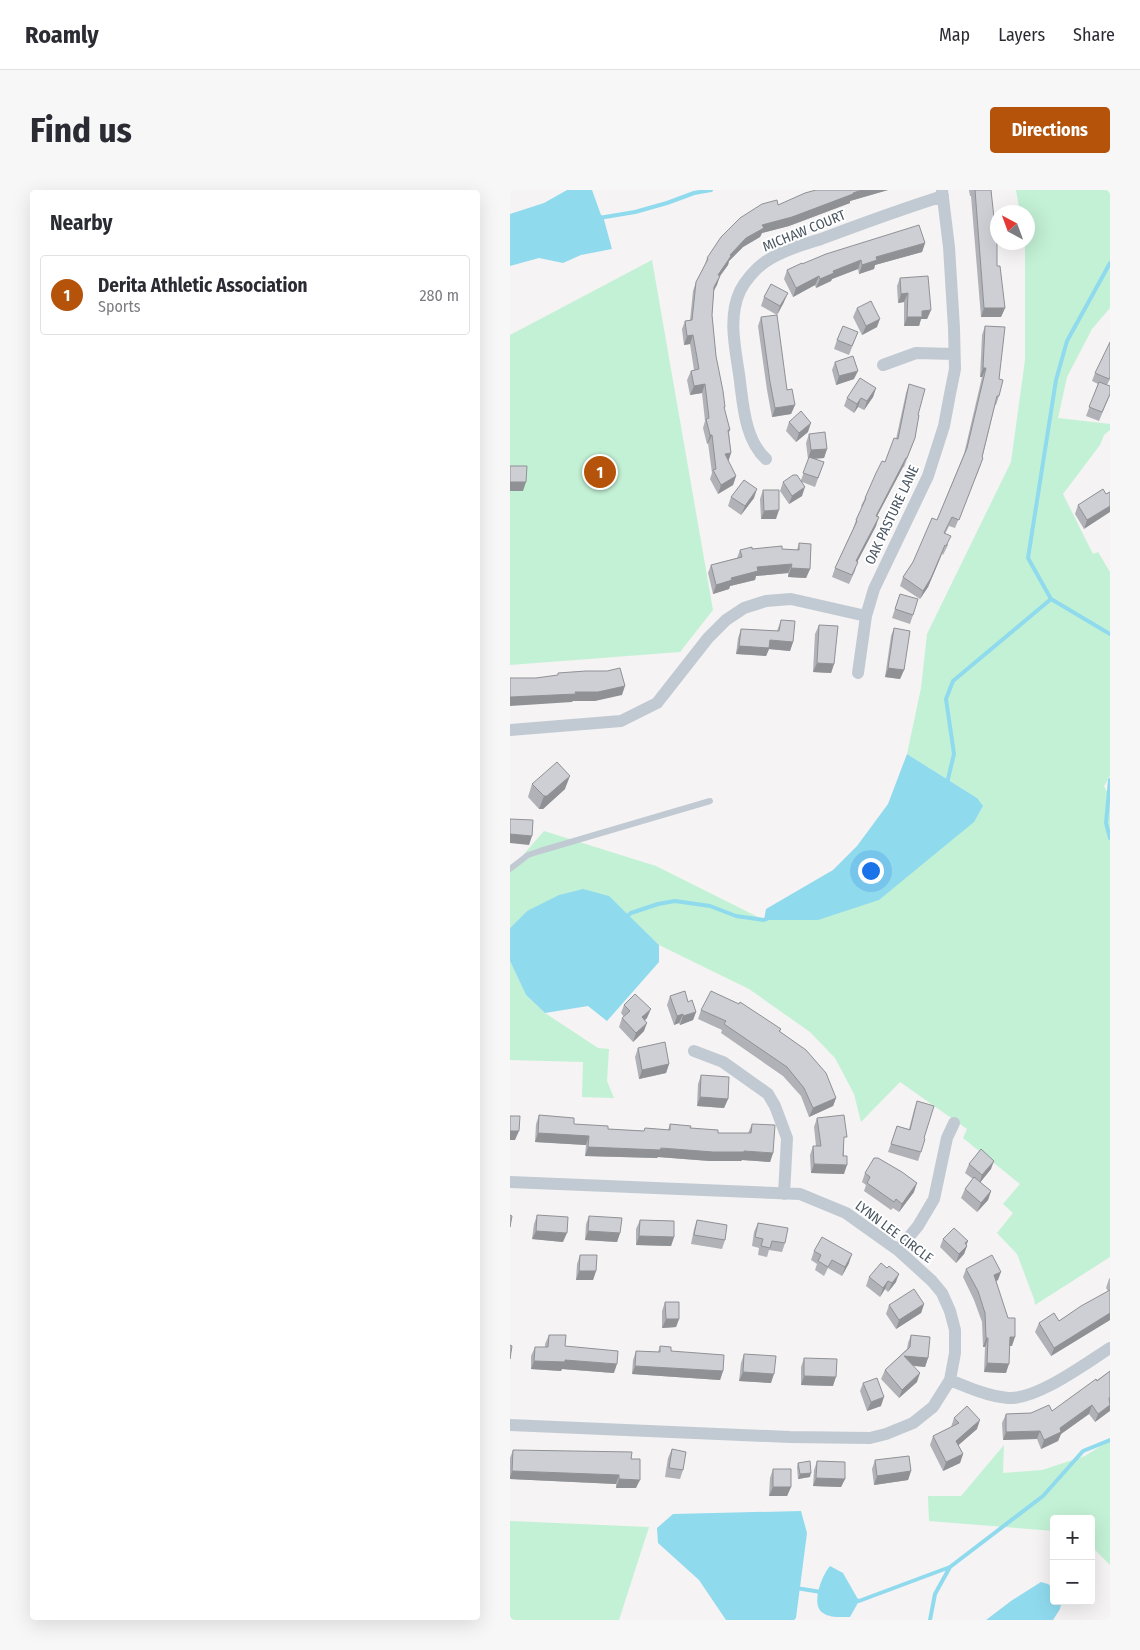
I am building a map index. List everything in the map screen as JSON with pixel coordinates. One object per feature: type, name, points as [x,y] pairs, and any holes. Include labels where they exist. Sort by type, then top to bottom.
[{"type":"street","name":"OAK PASTURE LANE","points":[[858,673],[866,616],[874,589],[928,476],[945,418],[954,369],[954,328],[949,247],[943,193]]},
{"type":"street","name":"MICHAW COURT","points":[[766,459],[758,452],[752,440],[743,404],[734,334],[734,310],[740,290],[753,273],[765,262],[780,254],[943,193]]},
{"type":"street","points":[[883,365],[916,353],[954,354]]},
{"type":"street","points":[[510,730],[621,721],[657,703],[708,638],[726,620],[744,608],[766,601],[791,599],[866,616]]},
{"type":"street","points":[[694,1051],[723,1062],[768,1094],[772,1100],[781,1120],[786,1138],[784,1194]]},
{"type":"street","points":[[898,1250],[918,1226],[934,1199],[947,1138],[954,1123]]},
{"type":"street","name":"LYNN LEE CIRCLE","points":[[510,1182],[800,1194],[846,1213],[898,1250],[932,1281],[942,1293],[950,1311],[955,1330],[955,1353],[950,1380],[933,1407],[913,1423],[870,1438],[790,1438],[510,1425]]},
{"type":"street","points":[[950,1380],[983,1394],[1010,1398],[1033,1394],[1063,1378],[1110,1348]]},
{"type":"lane","points":[[510,869],[528,856],[540,851],[710,801]]},
{"type":"green space","points":[[1016,190],[1110,190],[1110,308],[1092,329],[1067,377],[1058,418],[1110,424],[1110,430],[1104,435],[1100,445],[1063,494],[1093,554],[1098,552],[1110,572],[1110,776],[1104,786],[1110,798],[1110,1257],[1035,1305],[1017,1254],[997,1233],[1013,1213],[1003,1204],[1020,1184],[963,1138],[967,1129],[900,1082],[861,1122],[854,1094],[835,1058],[810,1032],[749,989],[659,945],[608,896],[527,911],[510,928],[510,870],[544,831],[656,866],[764,920],[818,920],[977,798],[907,754],[921,688],[927,634],[1011,462],[1025,360],[1025,250],[1035,250],[1035,205],[1019,205]]},
{"type":"green space","points":[[652,260],[713,610],[680,652],[510,665],[510,335]]},
{"type":"green space","points":[[510,961],[526,995],[545,1013],[598,1048],[609,1049],[607,1081],[614,1098],[582,1097],[583,1062],[510,1060]]},
{"type":"green space","points":[[1110,1440],[1110,1565],[1095,1550],[1095,1515],[1050,1515],[1050,1531],[929,1521],[928,1496],[961,1496],[1004,1445],[1003,1473],[1042,1470],[1085,1456]]},
{"type":"green space","points":[[510,1521],[649,1527],[619,1620],[510,1620]]},
{"type":"water","points":[[567,190],[592,190],[603,216],[612,249],[581,255],[563,263],[539,258],[510,266],[510,214],[544,203]]},
{"type":"water","points":[[907,754],[977,798],[983,806],[974,822],[879,900],[818,920],[764,920],[766,909],[833,870],[857,846],[888,804]]},
{"type":"water","points":[[583,889],[609,896],[659,945],[659,962],[607,1021],[588,1006],[545,1013],[526,995],[510,961],[510,928],[527,911],[559,895]]},
{"type":"water","points":[[801,1511],[807,1533],[796,1618],[794,1620],[726,1620],[699,1580],[658,1543],[657,1528],[673,1514]]},
{"type":"water","points":[[830,1566],[843,1573],[859,1601],[850,1617],[829,1616],[819,1609],[817,1604],[821,1583]]},
{"type":"water","points":[[1041,1582],[1050,1586],[1050,1605],[1061,1605],[1053,1620],[986,1620]]},
{"type":"building","points":[[816,190],[862,190],[792,217],[762,225],[764,228],[746,238],[730,255],[718,275],[720,276],[714,287],[712,315],[716,356],[724,407],[730,430],[728,430],[731,453],[725,454],[736,476],[721,485],[713,470],[716,469],[712,435],[710,435],[706,419],[709,418],[705,384],[694,386],[691,371],[699,369],[693,335],[687,336],[685,321],[692,320],[696,282],[707,258],[721,237],[740,218],[762,204],[777,200],[778,205]]},
{"type":"building","points":[[975,190],[991,190],[993,205],[990,205],[990,250],[997,250],[997,266],[1000,266],[1005,308],[984,308]]},
{"type":"building","points":[[919,225],[925,243],[876,257],[877,260],[862,265],[861,260],[833,271],[834,273],[820,279],[819,276],[796,288],[787,270],[826,254]]},
{"type":"building","points":[[928,276],[931,310],[922,311],[922,317],[907,317],[908,293],[901,294],[900,278]]},
{"type":"building","points":[[771,284],[788,293],[780,306],[764,297]]},
{"type":"building","points":[[871,301],[880,319],[866,326],[857,308]]},
{"type":"building","points":[[777,315],[787,390],[792,389],[795,405],[775,408],[761,317]]},
{"type":"building","points":[[843,326],[858,332],[852,346],[837,340]]},
{"type":"building","points":[[985,326],[1005,327],[999,379],[1003,380],[999,396],[997,396],[983,458],[959,520],[952,517],[944,533],[951,536],[923,591],[903,577],[913,562],[932,518],[937,520],[967,448],[986,368],[983,368]]},
{"type":"building","points":[[1110,342],[1110,377],[1109,379],[1095,373]]},
{"type":"building","points":[[853,356],[858,371],[839,376],[835,362]]},
{"type":"building","points":[[860,378],[876,388],[867,401],[861,398],[857,404],[847,398]]},
{"type":"building","points":[[1099,382],[1110,386],[1110,394],[1102,412],[1089,407]]},
{"type":"building","points":[[909,384],[925,389],[918,415],[915,438],[907,458],[876,516],[879,517],[856,561],[858,562],[852,575],[835,568],[857,521],[876,473],[882,461],[885,462],[894,438],[898,439]]},
{"type":"building","points":[[801,411],[811,423],[799,433],[789,422]]},
{"type":"building","points":[[825,432],[827,449],[811,450],[809,434]]},
{"type":"building","points":[[809,457],[824,462],[818,478],[803,473]]},
{"type":"building","points":[[510,466],[527,466],[526,482],[510,482]]},
{"type":"building","points":[[793,475],[797,475],[805,487],[792,496],[783,482]]},
{"type":"building","points":[[744,480],[757,489],[745,506],[731,497]]},
{"type":"building","points":[[1103,489],[1106,494],[1110,492],[1110,506],[1087,520],[1078,505]]},
{"type":"building","points":[[763,490],[779,490],[779,510],[764,511]]},
{"type":"building","points":[[799,543],[811,544],[810,569],[791,568],[792,564],[757,567],[758,571],[731,578],[732,580],[716,585],[711,565],[742,557],[740,550],[752,547],[752,549],[782,546],[782,549],[799,550]]},
{"type":"building","points":[[900,594],[918,599],[913,615],[895,609]]},
{"type":"building","points":[[781,620],[795,621],[793,642],[770,640],[769,648],[739,646],[741,629],[779,631]]},
{"type":"building","points":[[819,625],[838,626],[834,664],[817,663]]},
{"type":"building","points":[[894,628],[910,631],[904,670],[888,668]]},
{"type":"building","points":[[620,668],[625,686],[598,692],[510,697],[510,678],[536,678],[558,675],[558,673],[607,671]]},
{"type":"building","points":[[557,762],[570,776],[547,796],[544,796],[532,784]]},
{"type":"building","points":[[510,819],[533,820],[532,836],[510,834]]},
{"type":"building","points":[[685,991],[688,1002],[692,1000],[696,1012],[677,1016],[670,996]]},
{"type":"building","points":[[711,991],[739,1004],[740,1002],[781,1029],[779,1031],[806,1050],[826,1073],[836,1098],[813,1108],[804,1088],[787,1067],[724,1024],[726,1021],[701,1010]]},
{"type":"building","points":[[635,994],[651,1009],[642,1017],[647,1023],[636,1033],[622,1018],[630,1011],[624,1005]]},
{"type":"building","points":[[665,1042],[669,1064],[642,1070],[638,1048]]},
{"type":"building","points":[[701,1075],[729,1077],[728,1099],[700,1097]]},
{"type":"building","points":[[917,1101],[934,1106],[921,1152],[891,1144],[897,1126],[910,1130]]},
{"type":"building","points":[[539,1115],[574,1118],[574,1124],[608,1126],[608,1129],[644,1131],[645,1128],[670,1130],[670,1124],[718,1130],[718,1133],[751,1133],[752,1124],[775,1125],[773,1153],[588,1147],[589,1136],[538,1133]]},
{"type":"building","points":[[844,1115],[847,1137],[844,1137],[843,1156],[847,1156],[847,1165],[814,1164],[813,1146],[821,1146],[817,1118]]},
{"type":"building","points":[[510,1116],[520,1116],[519,1131],[510,1131]]},
{"type":"building","points":[[981,1149],[994,1161],[982,1175],[969,1164]]},
{"type":"building","points":[[874,1158],[878,1158],[917,1183],[902,1204],[896,1199],[894,1202],[867,1183],[870,1177],[865,1173]]},
{"type":"building","points":[[974,1177],[991,1191],[981,1203],[965,1189]]},
{"type":"building","points":[[537,1215],[568,1217],[567,1233],[536,1231]]},
{"type":"building","points":[[589,1216],[622,1218],[620,1233],[588,1231]]},
{"type":"building","points":[[640,1220],[674,1221],[674,1237],[639,1236]]},
{"type":"building","points":[[697,1220],[727,1225],[725,1240],[694,1235]]},
{"type":"building","points":[[758,1223],[788,1228],[785,1243],[772,1241],[770,1248],[761,1246],[763,1239],[755,1237]]},
{"type":"building","points":[[954,1228],[968,1241],[965,1243],[967,1246],[959,1254],[943,1239]]},
{"type":"building","points":[[822,1237],[852,1254],[845,1267],[832,1260],[828,1267],[818,1261],[821,1255],[814,1251]]},
{"type":"building","points":[[580,1255],[597,1255],[596,1271],[579,1271]]},
{"type":"building","points":[[992,1255],[1001,1272],[994,1275],[1008,1318],[1015,1318],[1015,1337],[1010,1337],[1009,1364],[987,1363],[988,1338],[986,1338],[985,1313],[978,1291],[966,1269]]},
{"type":"building","points":[[881,1263],[887,1268],[889,1266],[899,1274],[892,1283],[888,1281],[883,1288],[869,1277]]},
{"type":"building","points":[[914,1289],[924,1304],[899,1320],[889,1305]]},
{"type":"building","points":[[1110,1290],[1110,1313],[1054,1348],[1039,1323],[1054,1313],[1059,1321]]},
{"type":"building","points":[[665,1302],[679,1302],[679,1319],[666,1319]]},
{"type":"building","points":[[549,1335],[566,1335],[565,1346],[618,1351],[617,1364],[565,1360],[565,1362],[534,1361],[535,1347],[548,1347]]},
{"type":"building","points":[[911,1335],[930,1337],[928,1358],[904,1356],[920,1373],[902,1390],[885,1370],[910,1347]]},
{"type":"building","points":[[660,1346],[671,1347],[671,1351],[724,1355],[723,1371],[635,1366],[636,1351],[660,1352]]},
{"type":"building","points":[[744,1354],[776,1356],[774,1374],[743,1372]]},
{"type":"building","points":[[804,1358],[837,1359],[836,1377],[804,1376]]},
{"type":"building","points":[[1110,1371],[1110,1405],[1098,1414],[1092,1405],[1060,1428],[1061,1432],[1044,1440],[1040,1431],[1006,1432],[1006,1414],[1031,1413],[1049,1405],[1052,1411]]},
{"type":"building","points":[[877,1378],[884,1397],[871,1402],[863,1383]]},
{"type":"building","points":[[967,1406],[980,1420],[956,1441],[963,1454],[946,1462],[933,1436],[959,1423],[954,1418]]},
{"type":"building","points":[[672,1449],[686,1452],[683,1470],[669,1468]]},
{"type":"building","points":[[513,1450],[632,1452],[631,1459],[640,1459],[640,1480],[619,1479],[619,1475],[512,1471]]},
{"type":"building","points":[[909,1456],[911,1471],[877,1476],[875,1460]]},
{"type":"building","points":[[810,1461],[811,1473],[800,1474],[798,1463]]},
{"type":"building","points":[[817,1461],[845,1462],[845,1479],[816,1478]]},
{"type":"building","points":[[773,1469],[791,1469],[791,1487],[773,1487]]},
{"type":"waterway","points":[[599,218],[635,212],[694,193],[711,190]]},
{"type":"waterway","points":[[1110,263],[1067,341],[1056,380],[1028,558],[1051,599],[1110,634]]},
{"type":"waterway","points":[[947,783],[954,754],[946,699],[953,681],[1051,599]]},
{"type":"waterway","points":[[1110,780],[1106,823],[1110,838]]},
{"type":"waterway","points":[[625,918],[631,913],[658,904],[675,901],[710,906],[736,916],[764,920],[769,918]]},
{"type":"waterway","points":[[855,1600],[859,1601],[950,1567],[1043,1496],[1083,1451],[1110,1440]]},
{"type":"waterway","points":[[930,1620],[935,1594],[950,1567]]},
{"type":"waterway","points":[[796,1588],[821,1592]]},
{"type":"place","name":"Derita Athletic Association","points":[[600,472]]}]
